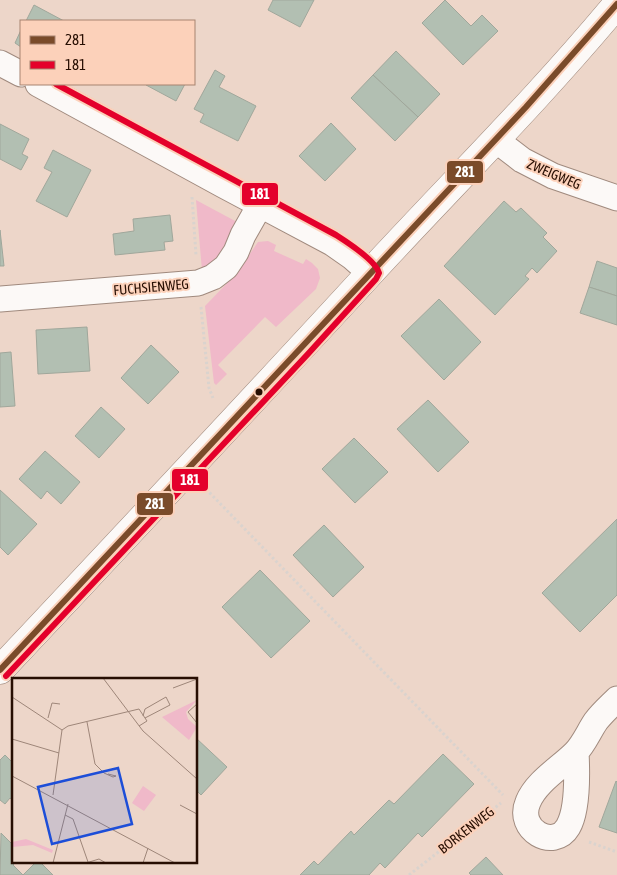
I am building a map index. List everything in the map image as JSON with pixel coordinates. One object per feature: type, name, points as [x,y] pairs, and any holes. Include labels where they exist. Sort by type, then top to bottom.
[{"type":"street","points":[[0,670],[496,140],[617,4]]},
{"type":"street","points":[[0,63],[20,73]]},
{"type":"street","points":[[40,85],[332,243],[370,273]]},
{"type":"street","name":"ZWEIGWEG","points":[[496,140],[522,160],[553,176],[617,198]]},
{"type":"street","name":"FUCHSIENWEG","points":[[0,299],[198,283],[213,277],[226,267],[236,252],[260,205]]},
{"type":"street","points":[[576,752],[597,720],[617,699]]},
{"type":"path","points":[[193,191],[191,198],[196,255]]},
{"type":"path","points":[[200,301],[208,388],[213,398]]},
{"type":"path","name":"BORKENWEG","points":[[204,487],[507,798],[409,875]]},
{"type":"path","points":[[586,841],[617,852]]},
{"type":"shaded area","points":[[196,200],[237,222],[219,257],[202,271]]},
{"type":"shaded area","points":[[268,241],[276,245],[274,251],[303,264],[306,259],[312,263],[318,269],[320,278],[316,289],[276,327],[265,317],[218,365],[227,374],[216,385],[214,383],[205,306],[236,274],[258,242]]},
{"type":"building","points":[[273,0],[314,0],[300,27],[268,10]]},
{"type":"building","points":[[445,0],[471,26],[482,15],[498,31],[463,65],[422,23]]},
{"type":"building","points":[[34,5],[62,20],[26,20]]},
{"type":"building","points":[[20,32],[20,46],[15,43]]},
{"type":"building","points":[[396,51],[440,94],[418,117],[373,75]]},
{"type":"building","points":[[215,70],[225,76],[219,87],[256,106],[238,141],[200,122],[204,114],[194,109]]},
{"type":"building","points":[[373,75],[418,117],[395,141],[351,98]]},
{"type":"building","points":[[146,85],[184,85],[176,101]]},
{"type":"building","points":[[331,123],[356,149],[325,181],[299,156]]},
{"type":"building","points":[[0,124],[29,139],[22,154],[28,157],[21,170],[0,159]]},
{"type":"building","points":[[53,150],[91,170],[67,217],[36,201],[52,172],[44,168]]},
{"type":"building","points":[[504,201],[516,212],[521,208],[547,233],[543,237],[557,251],[537,273],[532,268],[525,276],[529,279],[495,315],[444,266]]},
{"type":"building","points":[[170,215],[173,241],[164,242],[165,250],[115,255],[113,234],[134,231],[133,219]]},
{"type":"building","points":[[0,230],[4,266],[0,266]]},
{"type":"building","points":[[597,261],[617,268],[617,296],[589,287]]},
{"type":"building","points":[[589,287],[617,296],[617,325],[580,313]]},
{"type":"building","points":[[439,299],[481,342],[444,380],[401,336]]},
{"type":"building","points":[[87,327],[90,371],[38,374],[36,330]]},
{"type":"building","points":[[151,345],[179,372],[148,404],[121,378]]},
{"type":"building","points":[[11,352],[15,406],[0,407],[0,353]]},
{"type":"building","points":[[428,400],[469,442],[438,472],[397,429]]},
{"type":"building","points":[[101,407],[125,429],[99,458],[75,436]]},
{"type":"building","points":[[354,438],[388,472],[355,503],[322,469]]},
{"type":"building","points":[[45,451],[80,482],[61,504],[47,491],[41,499],[19,479]]},
{"type":"building","points":[[0,490],[37,524],[8,555],[0,547]]},
{"type":"building","points":[[617,519],[617,595],[580,632],[542,593]]},
{"type":"building","points":[[324,525],[364,567],[333,597],[293,555]]},
{"type":"building","points":[[260,570],[310,621],[271,658],[222,607]]},
{"type":"building","points":[[198,740],[227,767],[201,795],[198,792]]},
{"type":"building","points":[[443,754],[474,784],[422,837],[418,833],[385,868],[380,863],[369,875],[300,875],[314,861],[318,865],[351,831],[354,835],[389,800],[394,804]]},
{"type":"building","points":[[5,755],[12,762],[12,800],[10,798],[5,804],[0,800],[0,760]]},
{"type":"building","points":[[617,782],[617,833],[599,827]]},
{"type":"building","points":[[1,833],[12,844],[12,862],[16,862],[13,865],[23,875],[0,875]]},
{"type":"building","points":[[486,857],[503,875],[471,875],[469,873]]},
{"type":"building","points":[[36,862],[40,862],[53,875],[23,875]]},
{"type":"transit line","name":"281","points":[[0,670],[526,107],[617,4]]},
{"type":"transit line","name":"181","points":[[6,676],[307,355],[376,279],[379,273],[373,263],[336,235],[58,85]]}]
